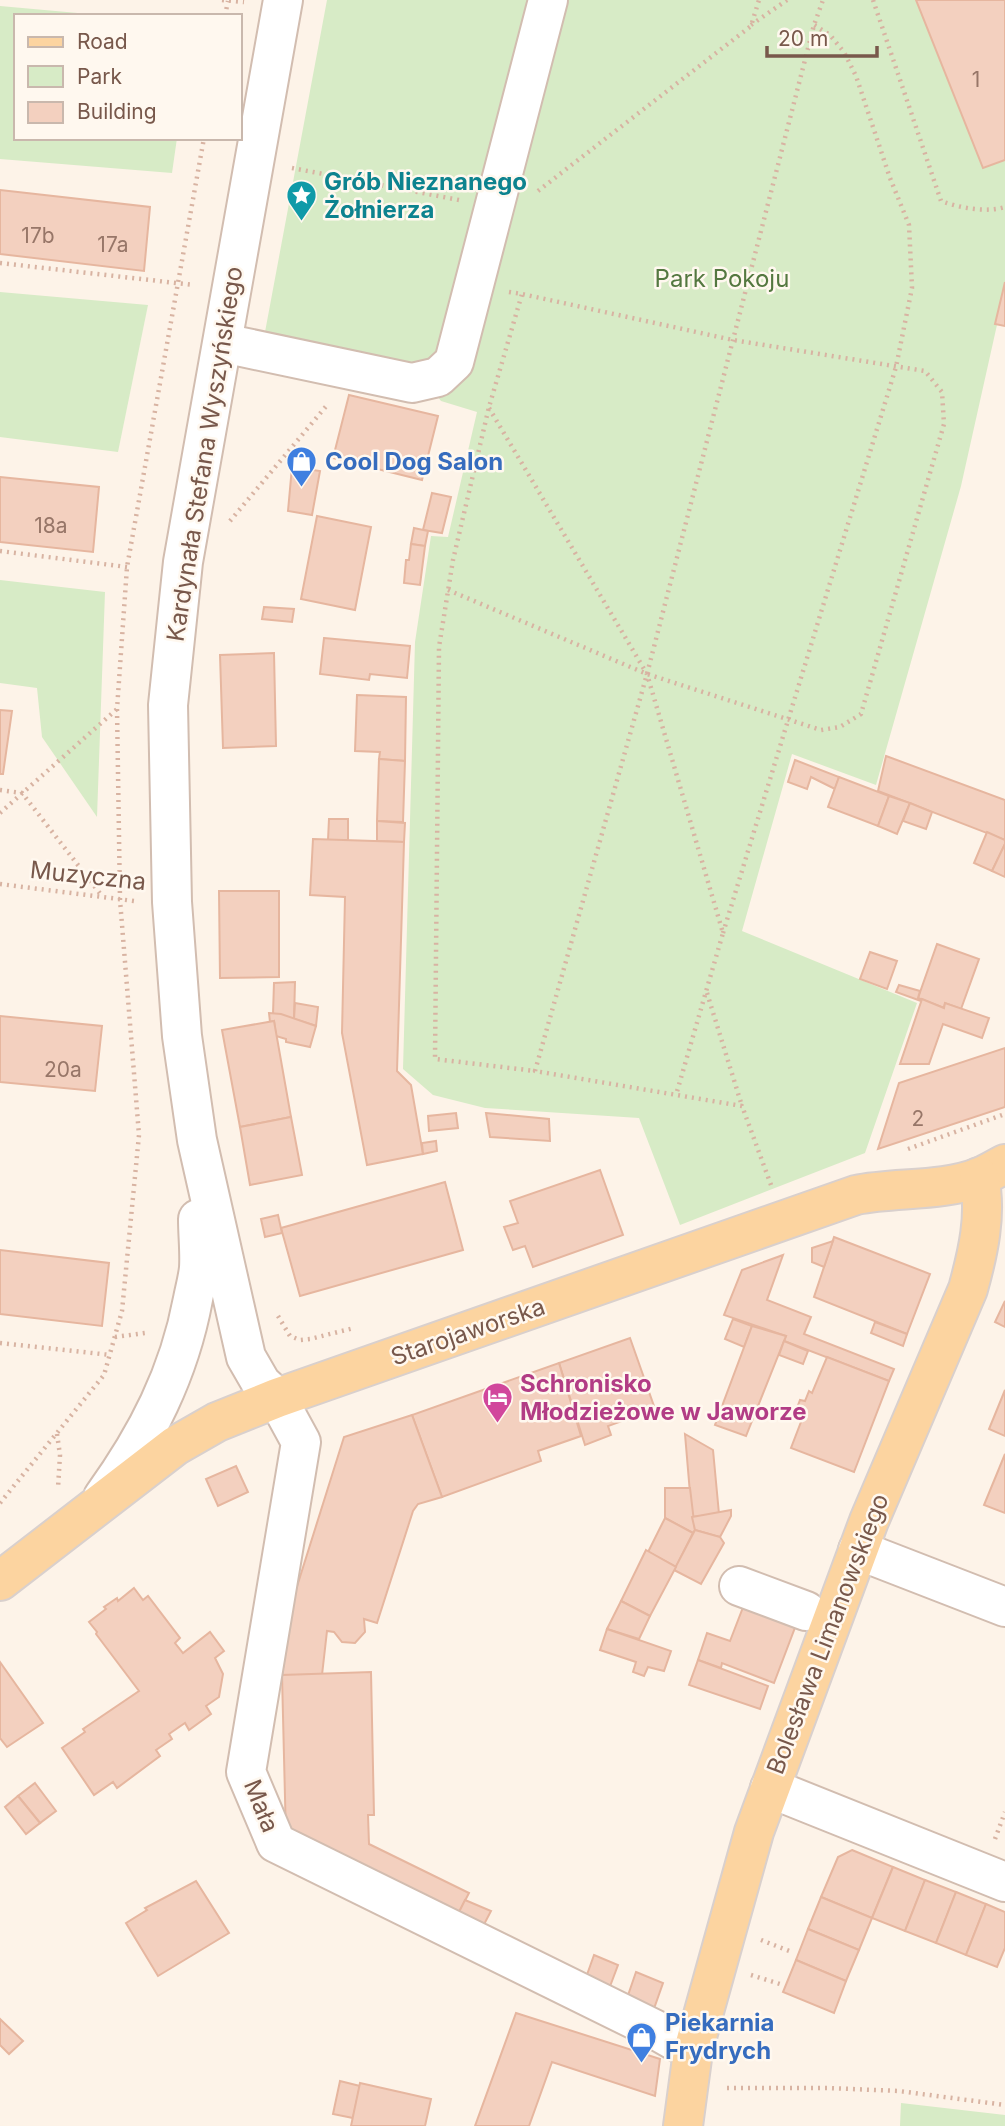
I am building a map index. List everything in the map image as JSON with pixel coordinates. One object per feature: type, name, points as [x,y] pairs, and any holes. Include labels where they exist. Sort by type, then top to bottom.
[{"type":"main road","name":"Starojaworska","points":[[0,1581],[175,1446],[217,1422],[277,1398],[856,1195],[954,1183],[992,1171]]},
{"type":"main road","name":"Bolesława Limanowskiego","points":[[683,2126],[691,2068],[737,1886],[770,1788],[858,1550],[968,1289],[978,1252],[983,1195],[992,1171]]},
{"type":"street","name":"Kardynała Stefana Wyszyńskiego","points":[[277,1398],[261,1383],[246,1357],[197,1140],[182,1036],[172,902],[168,705],[183,562],[283,0]]},
{"type":"street","points":[[223,343],[412,383],[438,377],[454,362],[548,0]]},
{"type":"street","points":[[99,1504],[130,1460],[157,1413],[188,1328],[199,1268],[197,1140]]},
{"type":"street","name":"Mała","points":[[277,1398],[301,1442],[246,1772],[276,1843],[656,2030],[691,2068]]},
{"type":"street","points":[[858,1550],[1005,1607]]},
{"type":"street","points":[[739,1586],[806,1611]]},
{"type":"street","points":[[770,1788],[1005,1882]]},
{"type":"path","points":[[751,26],[759,0]]},
{"type":"path","points":[[531,197],[786,0]]},
{"type":"path","points":[[536,1071],[647,674],[814,24],[823,0]]},
{"type":"path","points":[[873,0],[941,201],[954,206],[994,210],[1005,206]]},
{"type":"path","points":[[676,1095],[786,721],[896,367],[912,288],[909,225],[890,178],[856,76],[844,52],[831,35],[814,24]]},
{"type":"path","points":[[0,1503],[104,1375],[122,1311],[139,1135],[120,900],[117,709],[127,567],[204,140]]},
{"type":"path","points":[[284,167],[494,207]]},
{"type":"path","points":[[0,263],[168,281]]},
{"type":"path","points":[[449,590],[647,674],[786,721],[821,730],[840,727],[861,714],[944,424],[942,393],[925,370],[733,340],[522,294],[474,287]]},
{"type":"path","points":[[522,294],[489,407],[453,560],[439,648],[435,1059],[536,1071],[742,1106]]},
{"type":"path","points":[[228,513],[226,526],[356,372]]},
{"type":"path","points":[[489,407],[647,674],[723,933]]},
{"type":"path","points":[[0,551],[127,567]]},
{"type":"path","points":[[0,813],[117,709]]},
{"type":"path","points":[[0,790],[22,793],[103,897]]},
{"type":"path","name":"Muzyczna","points":[[0,884],[120,900],[172,902]]},
{"type":"path","points":[[706,991],[742,1106],[772,1189]]},
{"type":"path","points":[[902,1151],[1005,1114]]},
{"type":"path","points":[[278,1314],[290,1336],[300,1340],[359,1326]]},
{"type":"path","points":[[0,1343],[110,1355]]},
{"type":"path","points":[[57,1433],[60,1455],[57,1497]]},
{"type":"path","points":[[758,1939],[792,1952]]},
{"type":"path","points":[[747,1973],[780,1984]]},
{"type":"path","points":[[691,2068],[713,2088],[899,2091],[1005,2105]]},
{"type":"green space","name":"Park Pokoju","points":[[327,0],[1005,0],[1005,289],[961,486],[876,785],[792,754],[742,931],[917,1003],[865,1153],[680,1225],[639,1118],[485,1108],[433,1095],[403,1069],[415,642],[431,536],[448,537],[477,412],[441,401],[414,366],[265,332]]},
{"type":"green space","points":[[0,6],[89,14],[14,14],[14,140],[177,140],[172,173],[0,159]]},
{"type":"green space","points":[[0,292],[148,305],[118,452],[0,437]]},
{"type":"green space","points":[[0,580],[105,592],[97,817],[42,737],[37,688],[0,683]]},
{"type":"green space","points":[[901,2103],[1005,2115],[1005,2126],[900,2126]]},
{"type":"building","points":[[916,0],[1005,0],[1005,160],[983,168]]},
{"type":"building","points":[[0,190],[150,207],[144,271],[0,254]]},
{"type":"building","points":[[1005,282],[1005,326],[995,324]]},
{"type":"building","points":[[349,395],[438,416],[422,480],[333,458]]},
{"type":"building","points":[[292,467],[320,471],[312,515],[288,511]]},
{"type":"building","points":[[0,477],[99,487],[93,552],[0,542]]},
{"type":"building","points":[[432,493],[451,497],[442,533],[423,530]]},
{"type":"building","points":[[317,516],[371,527],[355,610],[301,599]]},
{"type":"building","points":[[414,528],[428,531],[425,546],[411,544]]},
{"type":"building","points":[[411,544],[425,546],[420,585],[404,583]]},
{"type":"building","points":[[264,607],[294,609],[292,622],[262,619]]},
{"type":"building","points":[[324,638],[410,646],[407,678],[370,674],[369,680],[320,674]]},
{"type":"building","points":[[274,653],[276,746],[223,748],[220,655]]},
{"type":"building","points":[[357,695],[406,697],[405,761],[379,759],[380,752],[355,751]]},
{"type":"building","points":[[0,710],[12,711],[3,774],[0,774]]},
{"type":"building","points":[[886,756],[1005,800],[1005,840],[878,791]]},
{"type":"building","points":[[379,759],[405,761],[403,822],[377,821]]},
{"type":"building","points":[[795,760],[839,777],[835,789],[811,777],[807,789],[788,782]]},
{"type":"building","points":[[839,777],[889,796],[878,826],[828,807]]},
{"type":"building","points":[[889,796],[910,803],[897,834],[878,826]]},
{"type":"building","points":[[910,803],[932,812],[926,829],[903,821]]},
{"type":"building","points":[[329,819],[348,819],[348,840],[328,840]]},
{"type":"building","points":[[377,821],[405,823],[404,842],[377,841]]},
{"type":"building","points":[[987,832],[1005,840],[992,871],[974,863]]},
{"type":"building","points":[[313,839],[404,842],[397,1071],[411,1085],[423,1154],[367,1165],[342,1033],[345,897],[310,895]]},
{"type":"building","points":[[1005,844],[1005,877],[992,871]]},
{"type":"building","points":[[219,891],[279,891],[279,977],[220,978]]},
{"type":"building","points":[[937,944],[979,959],[961,1009],[945,1003],[944,1008],[918,998]]},
{"type":"building","points":[[870,952],[897,961],[887,989],[860,979]]},
{"type":"building","points":[[295,982],[294,1019],[273,1014],[274,983]]},
{"type":"building","points":[[899,985],[920,991],[918,998],[921,1001],[896,992]]},
{"type":"building","points":[[922,999],[944,1008],[945,1003],[989,1018],[982,1038],[943,1024],[929,1064],[900,1064]]},
{"type":"building","points":[[295,1003],[318,1007],[316,1026],[294,1019]]},
{"type":"building","points":[[269,1013],[281,1014],[316,1026],[310,1047],[286,1042],[286,1039],[276,1036],[274,1021],[270,1022]]},
{"type":"building","points":[[0,1016],[102,1026],[95,1091],[0,1082]]},
{"type":"building","points":[[274,1021],[291,1117],[240,1127],[222,1030]]},
{"type":"building","points":[[1005,1048],[1005,1107],[878,1149],[899,1083]]},
{"type":"building","points":[[456,1113],[458,1128],[429,1131],[428,1116]]},
{"type":"building","points":[[486,1113],[549,1119],[550,1141],[490,1137]]},
{"type":"building","points":[[291,1117],[302,1175],[250,1185],[240,1127]]},
{"type":"building","points":[[436,1141],[437,1151],[423,1154],[422,1143]]},
{"type":"building","points":[[600,1170],[623,1235],[533,1267],[525,1246],[513,1250],[504,1227],[518,1223],[510,1201]]},
{"type":"building","points":[[445,1182],[463,1250],[300,1296],[281,1228]]},
{"type":"building","points":[[278,1215],[282,1233],[265,1237],[261,1219]]},
{"type":"building","points":[[834,1237],[930,1274],[907,1334],[814,1297]]},
{"type":"building","points":[[833,1241],[824,1267],[812,1262],[812,1248]]},
{"type":"building","points":[[0,1250],[109,1263],[102,1326],[0,1314]]},
{"type":"building","points":[[783,1255],[767,1300],[811,1317],[804,1334],[894,1369],[889,1381],[784,1341],[786,1336],[724,1315],[742,1270]]},
{"type":"building","points":[[1005,1301],[1005,1327],[995,1322]]},
{"type":"building","points":[[733,1319],[752,1326],[744,1347],[725,1339]]},
{"type":"building","points":[[875,1322],[907,1334],[903,1346],[871,1333]]},
{"type":"building","points":[[752,1326],[786,1336],[746,1436],[715,1425]]},
{"type":"building","points":[[630,1338],[655,1409],[608,1426],[611,1435],[585,1445],[559,1363]]},
{"type":"building","points":[[784,1341],[808,1351],[803,1364],[779,1355]]},
{"type":"building","points":[[827,1357],[889,1381],[854,1472],[791,1448],[804,1414],[796,1411],[800,1400],[805,1401],[809,1391],[812,1393]]},
{"type":"building","name":"Schronisko Młodzieżowe w Jaworze","points":[[559,1363],[581,1436],[538,1451],[541,1461],[442,1497],[412,1415]]},
{"type":"building","points":[[1005,1390],[1005,1436],[989,1429]]},
{"type":"building","points":[[412,1415],[442,1497],[418,1504],[413,1511],[377,1623],[364,1619],[365,1632],[355,1643],[342,1642],[334,1632],[327,1631],[322,1675],[282,1675],[294,1596],[344,1437]]},
{"type":"building","points":[[685,1434],[713,1450],[719,1514],[692,1517]]},
{"type":"building","points":[[1005,1454],[1005,1513],[984,1505]]},
{"type":"building","points":[[236,1466],[248,1492],[218,1506],[206,1479]]},
{"type":"building","points":[[665,1488],[690,1488],[695,1530],[693,1533],[665,1518]]},
{"type":"building","points":[[731,1510],[731,1516],[720,1537],[695,1530],[692,1517]]},
{"type":"building","points":[[665,1518],[693,1533],[676,1567],[648,1552]]},
{"type":"building","points":[[695,1530],[720,1537],[724,1543],[701,1584],[674,1570]]},
{"type":"building","points":[[646,1550],[676,1567],[650,1616],[621,1601]]},
{"type":"building","points":[[134,1588],[143,1600],[148,1596],[180,1638],[175,1643],[183,1653],[210,1632],[224,1651],[215,1658],[223,1674],[219,1697],[206,1706],[211,1714],[189,1730],[185,1723],[169,1734],[172,1739],[156,1750],[160,1756],[117,1788],[113,1782],[94,1795],[62,1748],[85,1732],[83,1729],[139,1691],[89,1622],[106,1609],[104,1607],[117,1598],[118,1601]]},
{"type":"building","points":[[747,1597],[799,1617],[774,1683],[722,1663],[721,1668],[698,1660],[707,1633],[730,1641]]},
{"type":"building","points":[[621,1601],[650,1616],[639,1639],[607,1629]]},
{"type":"building","points":[[607,1629],[671,1651],[664,1671],[648,1667],[644,1676],[633,1672],[636,1662],[600,1650]]},
{"type":"building","points":[[698,1660],[768,1686],[760,1709],[689,1685]]},
{"type":"building","points":[[0,1662],[43,1723],[7,1747],[0,1738]]},
{"type":"building","points":[[371,1672],[374,1815],[368,1815],[369,1844],[469,1893],[454,1922],[286,1838],[282,1675]]},
{"type":"building","points":[[35,1783],[56,1811],[40,1823],[18,1796]]},
{"type":"building","points":[[18,1796],[40,1823],[26,1834],[5,1807]]},
{"type":"building","points":[[852,1850],[893,1867],[872,1918],[821,1897],[838,1857]]},
{"type":"building","points":[[893,1867],[925,1880],[905,1931],[872,1918]]},
{"type":"building","points":[[925,1880],[956,1892],[936,1943],[905,1931]]},
{"type":"building","points":[[196,1881],[229,1933],[158,1976],[126,1923],[147,1910],[145,1908]]},
{"type":"building","points":[[956,1892],[986,1904],[966,1955],[936,1943]]},
{"type":"building","points":[[821,1897],[872,1918],[859,1950],[808,1929]]},
{"type":"building","points":[[465,1900],[491,1911],[479,1934],[454,1922]]},
{"type":"building","points":[[986,1904],[1005,1912],[1005,1948],[997,1967],[966,1955]]},
{"type":"building","points":[[808,1929],[859,1950],[846,1981],[796,1960]]},
{"type":"building","points":[[594,1955],[618,1965],[606,1997],[583,1986]]},
{"type":"building","points":[[796,1960],[846,1981],[834,2013],[783,1992]]},
{"type":"building","points":[[636,1972],[663,1983],[651,2017],[625,2004]]},
{"type":"building","points":[[516,2013],[660,2059],[655,2096],[552,2062],[529,2126],[475,2126]]},
{"type":"building","points":[[0,2019],[23,2041],[9,2054],[0,2045]]},
{"type":"building","points":[[340,2081],[360,2086],[353,2118],[333,2114]]},
{"type":"building","points":[[360,2083],[431,2099],[425,2126],[351,2126]]},
{"type":"place","name":"Grób Nieznanego Żołnierza","points":[[301,223]]},
{"type":"place","name":"Cool Dog Salon","points":[[302,489]]},
{"type":"place","name":"Schronisko Młodzieżowe w Jaworze","points":[[497,1425]]},
{"type":"place","name":"Piekarnia Frydrych","points":[[642,2064]]}]
